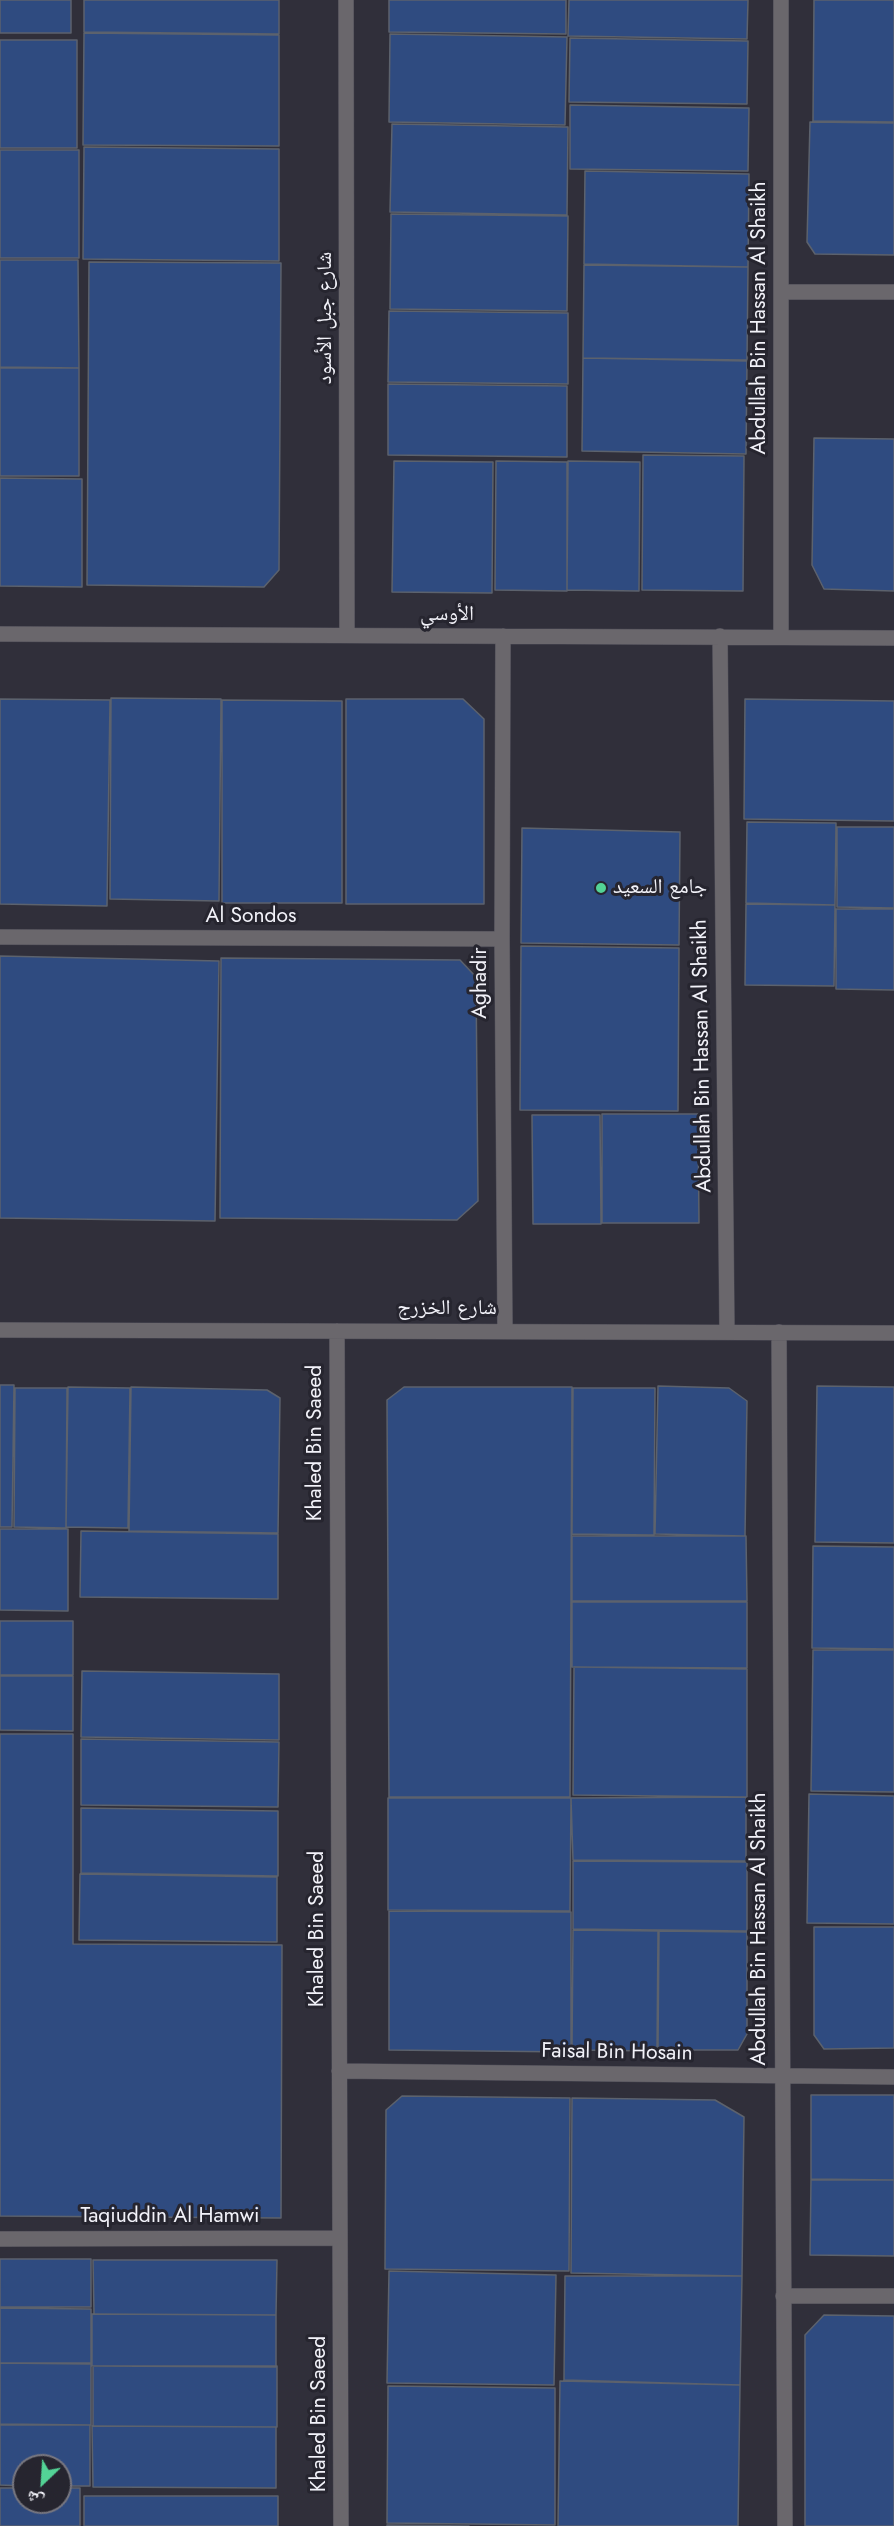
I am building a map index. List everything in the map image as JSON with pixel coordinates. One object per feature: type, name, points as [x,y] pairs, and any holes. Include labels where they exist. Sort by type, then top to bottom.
[{"type":"street","name":"شارع جبل الأسود","points":[[346,0],[347,635]]},
{"type":"street","name":"Abdullah Bin Hassan Al Shaikh","points":[[781,0],[781,636]]},
{"type":"street","points":[[782,292],[894,292]]},
{"type":"street","name":"الأوسي","points":[[0,634],[894,638]]},
{"type":"street","name":"Aghadir","points":[[503,636],[502,939],[505,1330]]},
{"type":"street","name":"Abdullah Bin Hassan Al Shaikh","points":[[720,636],[727,1332]]},
{"type":"street","name":"Al Sondos","points":[[0,937],[502,939]]},
{"type":"street","name":"شارع الخزرج","points":[[0,1330],[505,1330],[894,1334]]},
{"type":"street","name":"Khaled Bin Saeed","points":[[337,1331],[341,2526]]},
{"type":"street","name":"Abdullah Bin Hassan Al Shaikh","points":[[779,1332],[785,2526]]},
{"type":"street","name":"Faisal Bin Hosain","points":[[339,2071],[894,2077]]},
{"type":"street","name":"Taqiuddin Al Hamwi","points":[[0,2239],[340,2238]]},
{"type":"street","points":[[783,2296],[894,2296]]},
{"type":"building","points":[[0,0],[71,0],[71,33],[0,33]]},
{"type":"building","points":[[84,0],[279,0],[279,34],[84,32]]},
{"type":"building","points":[[389,0],[566,0],[566,34],[389,32]]},
{"type":"building","points":[[569,0],[748,0],[747,39],[568,36]]},
{"type":"building","points":[[814,0],[894,0],[894,122],[813,121]]},
{"type":"building","points":[[84,33],[279,35],[279,146],[83,145]]},
{"type":"building","points":[[390,34],[567,37],[565,125],[389,122]]},
{"type":"building","points":[[570,38],[748,41],[747,104],[569,102]]},
{"type":"building","points":[[0,40],[77,40],[77,148],[0,148]]},
{"type":"building","points":[[570,105],[749,108],[748,171],[570,169]]},
{"type":"building","points":[[810,122],[894,123],[894,255],[815,254],[807,242]]},
{"type":"building","points":[[392,124],[568,127],[567,215],[390,212]]},
{"type":"building","points":[[84,147],[279,149],[279,261],[83,259]]},
{"type":"building","points":[[0,150],[79,150],[79,258],[0,258]]},
{"type":"building","points":[[585,171],[749,174],[748,267],[584,264]]},
{"type":"building","points":[[391,214],[568,216],[567,311],[390,309]]},
{"type":"building","points":[[0,260],[78,260],[79,368],[0,367]]},
{"type":"building","points":[[89,262],[281,263],[279,570],[264,587],[87,585]]},
{"type":"building","points":[[584,265],[748,267],[747,360],[583,358]]},
{"type":"building","points":[[389,311],[568,313],[568,384],[388,382]]},
{"type":"building","points":[[583,358],[747,361],[746,454],[582,451]]},
{"type":"building","points":[[0,368],[79,368],[79,476],[0,476]]},
{"type":"building","points":[[388,384],[567,386],[567,457],[388,455]]},
{"type":"building","points":[[814,438],[894,439],[894,591],[824,589],[812,565]]},
{"type":"building","points":[[643,455],[744,456],[743,591],[642,590]]},
{"type":"building","points":[[394,461],[493,462],[492,593],[392,592]]},
{"type":"building","points":[[496,461],[567,462],[567,591],[495,590]]},
{"type":"building","points":[[568,461],[640,462],[639,591],[567,590]]},
{"type":"building","points":[[0,478],[82,479],[82,587],[0,586]]},
{"type":"building","points":[[111,698],[221,699],[219,901],[110,899]]},
{"type":"building","points":[[0,699],[110,700],[107,906],[0,904]]},
{"type":"building","points":[[346,699],[463,699],[484,719],[484,904],[346,904]]},
{"type":"building","points":[[745,699],[894,701],[894,821],[744,819]]},
{"type":"building","points":[[222,700],[342,701],[342,903],[222,903]]},
{"type":"building","points":[[747,822],[836,823],[835,905],[746,903]]},
{"type":"building","points":[[837,827],[894,827],[894,908],[837,907]]},
{"type":"building","name":"جامع السعيد","points":[[522,828],[680,832],[679,945],[521,943]]},
{"type":"building","points":[[746,904],[835,905],[834,986],[745,985]]},
{"type":"building","points":[[836,909],[894,909],[894,990],[836,989]]},
{"type":"building","points":[[521,946],[679,948],[678,1111],[520,1110]]},
{"type":"building","points":[[0,956],[219,961],[215,1221],[0,1218]]},
{"type":"building","points":[[221,958],[460,960],[476,977],[478,1201],[457,1220],[220,1218]]},
{"type":"building","points":[[602,1114],[698,1114],[699,1223],[602,1223]]},
{"type":"building","points":[[532,1115],[600,1115],[601,1224],[533,1224]]},
{"type":"building","points":[[0,1385],[14,1385],[12,1527],[0,1527]]},
{"type":"building","points":[[658,1386],[729,1388],[747,1401],[745,1536],[655,1534]]},
{"type":"building","points":[[817,1386],[894,1387],[894,1543],[815,1542]]},
{"type":"building","points":[[68,1387],[130,1388],[128,1528],[66,1527]]},
{"type":"building","points":[[131,1387],[267,1390],[280,1398],[278,1533],[129,1531]]},
{"type":"building","points":[[404,1387],[572,1387],[570,1797],[389,1797],[387,1400]]},
{"type":"building","points":[[15,1388],[67,1388],[66,1528],[14,1527]]},
{"type":"building","points":[[573,1388],[655,1388],[654,1535],[572,1534]]},
{"type":"building","points":[[0,1529],[68,1529],[68,1611],[0,1610]]},
{"type":"building","points":[[81,1531],[278,1534],[278,1599],[80,1597]]},
{"type":"building","points":[[572,1536],[746,1536],[747,1601],[572,1601]]},
{"type":"building","points":[[813,1546],[894,1547],[894,1649],[812,1648]]},
{"type":"building","points":[[572,1602],[747,1602],[747,1668],[572,1667]]},
{"type":"building","points":[[0,1621],[73,1621],[73,1675],[0,1675]]},
{"type":"building","points":[[813,1650],[894,1650],[894,1792],[811,1791]]},
{"type":"building","points":[[574,1667],[747,1669],[747,1797],[573,1795]]},
{"type":"building","points":[[82,1671],[279,1674],[279,1740],[81,1737]]},
{"type":"building","points":[[0,1676],[73,1676],[73,1731],[0,1730]]},
{"type":"building","points":[[0,1734],[73,1734],[73,1944],[282,1945],[281,2218],[0,2216]]},
{"type":"building","points":[[81,1739],[279,1742],[278,1807],[81,1805]]},
{"type":"building","points":[[809,1794],[894,1796],[894,1924],[807,1923]]},
{"type":"building","points":[[746,1797],[746,1861],[573,1860],[571,1798]]},
{"type":"building","points":[[388,1798],[571,1798],[570,1911],[388,1910]]},
{"type":"building","points":[[81,1808],[278,1811],[278,1876],[81,1873]]},
{"type":"building","points":[[573,1861],[747,1862],[747,1931],[573,1929]]},
{"type":"building","points":[[80,1874],[277,1877],[277,1942],[79,1940]]},
{"type":"building","points":[[389,1911],[571,1912],[571,2052],[389,2050]]},
{"type":"building","points":[[814,1927],[894,1927],[894,2048],[824,2049],[814,2035]]},
{"type":"building","points":[[573,1930],[658,1931],[657,2051],[572,2050]]},
{"type":"building","points":[[659,1931],[747,1932],[747,2034],[738,2050],[658,2050]]},
{"type":"building","points":[[811,2095],[894,2095],[894,2180],[811,2180]]},
{"type":"building","points":[[402,2096],[570,2098],[569,2271],[385,2269],[386,2110]]},
{"type":"building","points":[[572,2098],[715,2100],[744,2117],[742,2276],[571,2273]]},
{"type":"building","points":[[811,2179],[894,2180],[894,2256],[810,2255]]},
{"type":"building","points":[[0,2259],[91,2259],[91,2307],[0,2307]]},
{"type":"building","points":[[93,2260],[277,2260],[276,2315],[94,2314]]},
{"type":"building","points":[[389,2271],[556,2275],[554,2385],[387,2383]]},
{"type":"building","points":[[565,2276],[742,2276],[740,2385],[564,2380]]},
{"type":"building","points":[[0,2308],[91,2309],[91,2363],[0,2363]]},
{"type":"building","points":[[92,2314],[276,2315],[276,2367],[92,2366]]},
{"type":"building","points":[[824,2315],[894,2316],[894,2526],[805,2526],[805,2335]]},
{"type":"building","points":[[0,2363],[91,2364],[91,2425],[0,2424]]},
{"type":"building","points":[[93,2366],[277,2366],[277,2427],[93,2426]]},
{"type":"building","points":[[560,2381],[740,2385],[738,2526],[558,2526]]},
{"type":"building","points":[[388,2386],[555,2388],[555,2525],[387,2523]]},
{"type":"building","points":[[0,2425],[90,2425],[90,2486],[72,2486],[72,2454],[12,2454],[12,2486],[0,2485]]},
{"type":"building","points":[[92,2426],[276,2427],[276,2488],[93,2487]]},
{"type":"building","points":[[0,2488],[12,2488],[12,2514],[72,2514],[72,2488],[80,2488],[80,2526],[0,2526]]},
{"type":"building","points":[[84,2496],[278,2496],[278,2526],[84,2526]]},
{"type":"building","points":[[387,2525],[469,2526],[387,2526]]},
{"type":"place","name":"جامع السعيد","points":[[601,888]]}]
